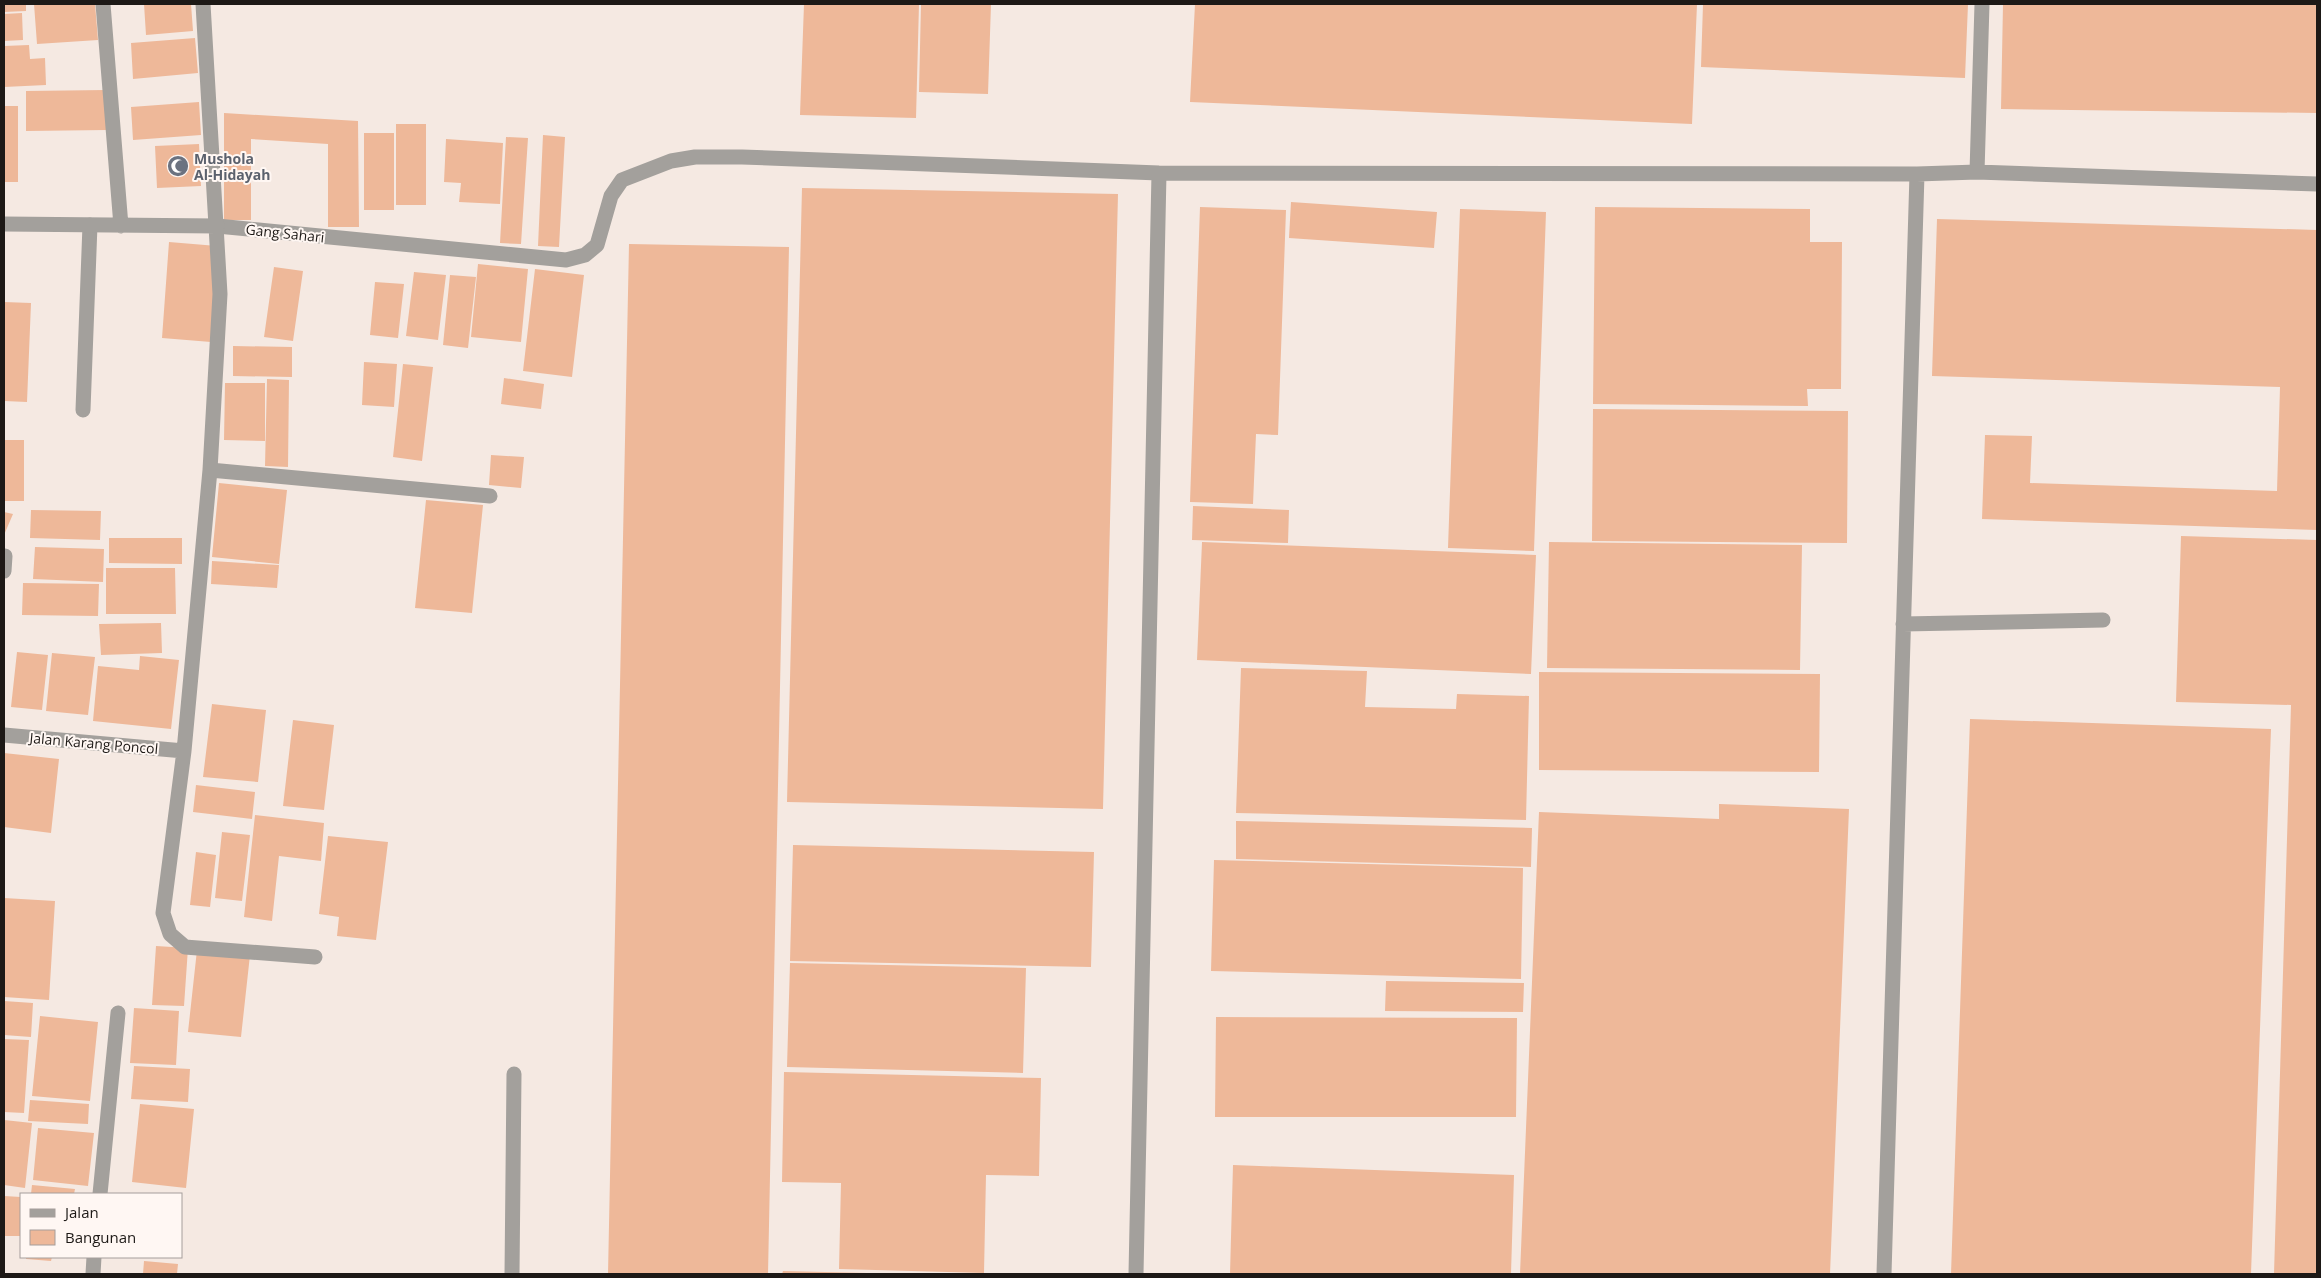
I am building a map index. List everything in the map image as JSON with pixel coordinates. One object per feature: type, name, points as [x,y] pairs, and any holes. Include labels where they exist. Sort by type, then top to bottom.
[{"type":"street","points":[[103,4],[120,226]]},
{"type":"street","points":[[203,4],[220,294],[210,470],[184,752],[163,913],[170,934],[185,947],[315,957]]},
{"type":"street","points":[[1977,172],[1982,4]]},
{"type":"street","name":"Gang Sahari","points":[[4,224],[217,226],[566,260],[585,255],[597,245],[611,196],[622,180],[656,166],[695,158],[742,157],[1159,173]]},
{"type":"street","points":[[1136,1274],[1159,173],[1917,174],[1977,172],[2317,184]]},
{"type":"street","points":[[1884,1274],[1917,174]]},
{"type":"street","points":[[83,410],[90,225]]},
{"type":"street","points":[[210,470],[490,496]]},
{"type":"street","points":[[1903,624],[2103,620]]},
{"type":"street","name":"Jalan Karang Poncol","points":[[4,735],[184,752]]},
{"type":"street","points":[[100,1193],[118,1012]]},
{"type":"street","points":[[512,1274],[514,1074]]},
{"type":"street","points":[[93,1274],[94,1258]]},
{"type":"building","points":[[4,4],[26,4],[26,11],[4,12]]},
{"type":"building","points":[[34,4],[95,4],[98,40],[37,44]]},
{"type":"building","points":[[144,4],[191,4],[193,31],[146,35]]},
{"type":"building","points":[[804,4],[919,4],[916,118],[800,115]]},
{"type":"building","points":[[921,4],[991,4],[988,94],[919,92]]},
{"type":"building","points":[[1195,4],[1697,4],[1692,124],[1190,102]]},
{"type":"building","points":[[1703,4],[1968,4],[1965,78],[1701,67]]},
{"type":"building","points":[[2003,4],[2317,4],[2317,113],[2001,109]]},
{"type":"building","points":[[22,13],[23,40],[4,41],[4,14]]},
{"type":"building","points":[[195,38],[198,73],[133,79],[131,43]]},
{"type":"building","points":[[29,45],[30,59],[45,58],[46,85],[4,87],[4,46]]},
{"type":"building","points":[[106,90],[107,130],[26,131],[26,91]]},
{"type":"building","points":[[199,102],[201,135],[133,140],[131,107]]},
{"type":"building","points":[[4,106],[18,106],[18,182],[4,182]]},
{"type":"building","points":[[224,113],[358,121],[359,227],[328,227],[328,144],[251,139],[251,220],[224,220]]},
{"type":"building","points":[[396,124],[426,124],[426,205],[396,205]]},
{"type":"building","points":[[364,133],[394,133],[394,210],[364,210]]},
{"type":"building","points":[[543,135],[565,137],[559,247],[538,246]]},
{"type":"building","points":[[506,137],[528,138],[521,244],[500,243]]},
{"type":"building","points":[[446,139],[503,143],[500,204],[459,202],[461,183],[444,182]]},
{"type":"building","name":"Mushola Al-Hidayah","points":[[199,144],[201,186],[157,188],[155,146]]},
{"type":"building","points":[[802,188],[1118,194],[1103,809],[787,802]]},
{"type":"building","points":[[1291,202],[1437,212],[1434,248],[1289,238]]},
{"type":"building","points":[[1200,207],[1286,210],[1278,435],[1256,434],[1253,504],[1190,502]]},
{"type":"building","points":[[1595,207],[1810,209],[1810,242],[1842,242],[1841,389],[1807,389],[1808,406],[1593,404]]},
{"type":"building","points":[[1460,209],[1546,212],[1534,551],[1448,548]]},
{"type":"building","points":[[1937,219],[2317,230],[2317,530],[1982,519],[1985,435],[2032,436],[2030,483],[2277,491],[2280,387],[1932,376]]},
{"type":"building","points":[[169,242],[217,246],[211,342],[162,338]]},
{"type":"building","points":[[629,244],[789,247],[768,1274],[608,1274]]},
{"type":"building","points":[[478,264],[528,269],[521,342],[471,337]]},
{"type":"building","points":[[274,267],[303,271],[293,341],[264,337]]},
{"type":"building","points":[[535,269],[584,275],[572,377],[523,371]]},
{"type":"building","points":[[414,272],[446,275],[438,340],[406,336]]},
{"type":"building","points":[[450,275],[476,277],[468,348],[443,345]]},
{"type":"building","points":[[375,282],[404,284],[398,338],[370,335]]},
{"type":"building","points":[[4,302],[31,303],[27,402],[4,401]]},
{"type":"building","points":[[233,346],[292,347],[292,377],[233,376]]},
{"type":"building","points":[[364,362],[397,364],[394,407],[362,405]]},
{"type":"building","points":[[403,364],[433,367],[422,461],[393,457]]},
{"type":"building","points":[[504,378],[544,384],[541,409],[501,404]]},
{"type":"building","points":[[267,379],[289,380],[288,467],[265,466]]},
{"type":"building","points":[[225,383],[265,383],[265,441],[224,440]]},
{"type":"building","points":[[1593,409],[1848,411],[1847,543],[1592,541]]},
{"type":"building","points":[[4,440],[24,440],[24,501],[4,501]]},
{"type":"building","points":[[491,455],[524,457],[521,488],[489,485]]},
{"type":"building","points":[[219,483],[287,490],[279,564],[212,557]]},
{"type":"building","points":[[426,500],[483,505],[472,613],[415,608]]},
{"type":"building","points":[[1193,506],[1289,510],[1288,543],[1192,540]]},
{"type":"building","points":[[31,510],[101,511],[100,540],[30,538]]},
{"type":"building","points":[[4,512],[13,514],[4,535]]},
{"type":"building","points":[[2181,536],[2317,540],[2317,1274],[2274,1274],[2291,705],[2176,702]]},
{"type":"building","points":[[109,538],[182,538],[182,564],[109,563]]},
{"type":"building","points":[[1202,542],[1536,555],[1531,674],[1197,660]]},
{"type":"building","points":[[1549,542],[1802,545],[1800,670],[1547,668]]},
{"type":"building","points":[[35,547],[104,549],[103,582],[33,579]]},
{"type":"building","points":[[212,561],[279,565],[277,588],[211,584]]},
{"type":"building","points":[[106,568],[175,568],[176,614],[106,614]]},
{"type":"building","points":[[23,583],[99,584],[98,616],[22,615]]},
{"type":"building","points":[[161,623],[162,653],[101,655],[99,624]]},
{"type":"building","points":[[17,652],[48,655],[42,710],[11,707]]},
{"type":"building","points":[[52,653],[95,657],[88,715],[46,711]]},
{"type":"building","points":[[140,656],[179,660],[171,729],[93,721],[98,666],[139,670]]},
{"type":"building","points":[[1241,668],[1367,671],[1365,707],[1456,709],[1457,694],[1529,696],[1526,820],[1236,813]]},
{"type":"building","points":[[1539,672],[1820,674],[1819,772],[1539,770]]},
{"type":"building","points":[[212,704],[266,710],[258,782],[203,777]]},
{"type":"building","points":[[1970,719],[2271,729],[2251,1274],[1951,1274]]},
{"type":"building","points":[[293,720],[334,725],[324,810],[283,806]]},
{"type":"building","points":[[4,753],[59,759],[51,833],[4,827]]},
{"type":"building","points":[[196,785],[255,792],[252,819],[193,812]]},
{"type":"building","points":[[1719,804],[1849,809],[1830,1274],[1520,1274],[1539,812],[1719,819]]},
{"type":"building","points":[[255,815],[324,823],[321,861],[279,856],[272,921],[244,917]]},
{"type":"building","points":[[1236,821],[1532,828],[1531,867],[1236,859]]},
{"type":"building","points":[[222,832],[250,835],[242,901],[215,898]]},
{"type":"building","points":[[328,836],[388,842],[376,940],[337,936],[339,917],[319,914]]},
{"type":"building","points":[[793,845],[1094,852],[1091,967],[790,961]]},
{"type":"building","points":[[196,852],[216,855],[210,907],[190,905]]},
{"type":"building","points":[[1214,860],[1523,868],[1521,979],[1211,971]]},
{"type":"building","points":[[4,898],[55,901],[49,1000],[4,997]]},
{"type":"building","points":[[156,946],[188,948],[184,1006],[152,1005]]},
{"type":"building","points":[[197,950],[250,955],[241,1037],[188,1032]]},
{"type":"building","points":[[790,963],[1026,968],[1023,1073],[787,1067]]},
{"type":"building","points":[[1386,981],[1524,983],[1523,1012],[1385,1011]]},
{"type":"building","points":[[4,1001],[33,1003],[31,1037],[4,1035]]},
{"type":"building","points":[[134,1008],[179,1011],[176,1065],[130,1063]]},
{"type":"building","points":[[40,1016],[98,1022],[90,1101],[32,1096]]},
{"type":"building","points":[[1216,1017],[1517,1018],[1516,1117],[1215,1117]]},
{"type":"building","points":[[4,1039],[29,1040],[24,1113],[4,1112]]},
{"type":"building","points":[[134,1066],[190,1069],[188,1102],[131,1099]]},
{"type":"building","points":[[784,1072],[1041,1078],[1039,1176],[986,1175],[984,1273],[839,1269],[841,1183],[782,1182]]},
{"type":"building","points":[[30,1100],[89,1104],[88,1124],[28,1121]]},
{"type":"building","points":[[140,1104],[194,1109],[186,1188],[132,1182]]},
{"type":"building","points":[[4,1120],[32,1123],[25,1188],[4,1185]]},
{"type":"building","points":[[38,1128],[94,1133],[88,1186],[33,1180]]},
{"type":"building","points":[[1233,1165],[1514,1175],[1511,1274],[1230,1274]]},
{"type":"building","points":[[32,1185],[75,1189],[74,1193],[31,1193]]},
{"type":"building","points":[[4,1196],[20,1197],[20,1236],[4,1236]]},
{"type":"building","points":[[26,1258],[52,1258],[51,1261]]},
{"type":"building","points":[[144,1261],[178,1264],[177,1274],[143,1274]]},
{"type":"building","points":[[783,1271],[867,1273],[867,1274],[782,1274]]},
{"type":"place","name":"Mushola Al-Hidayah","points":[[178,166]]}]
